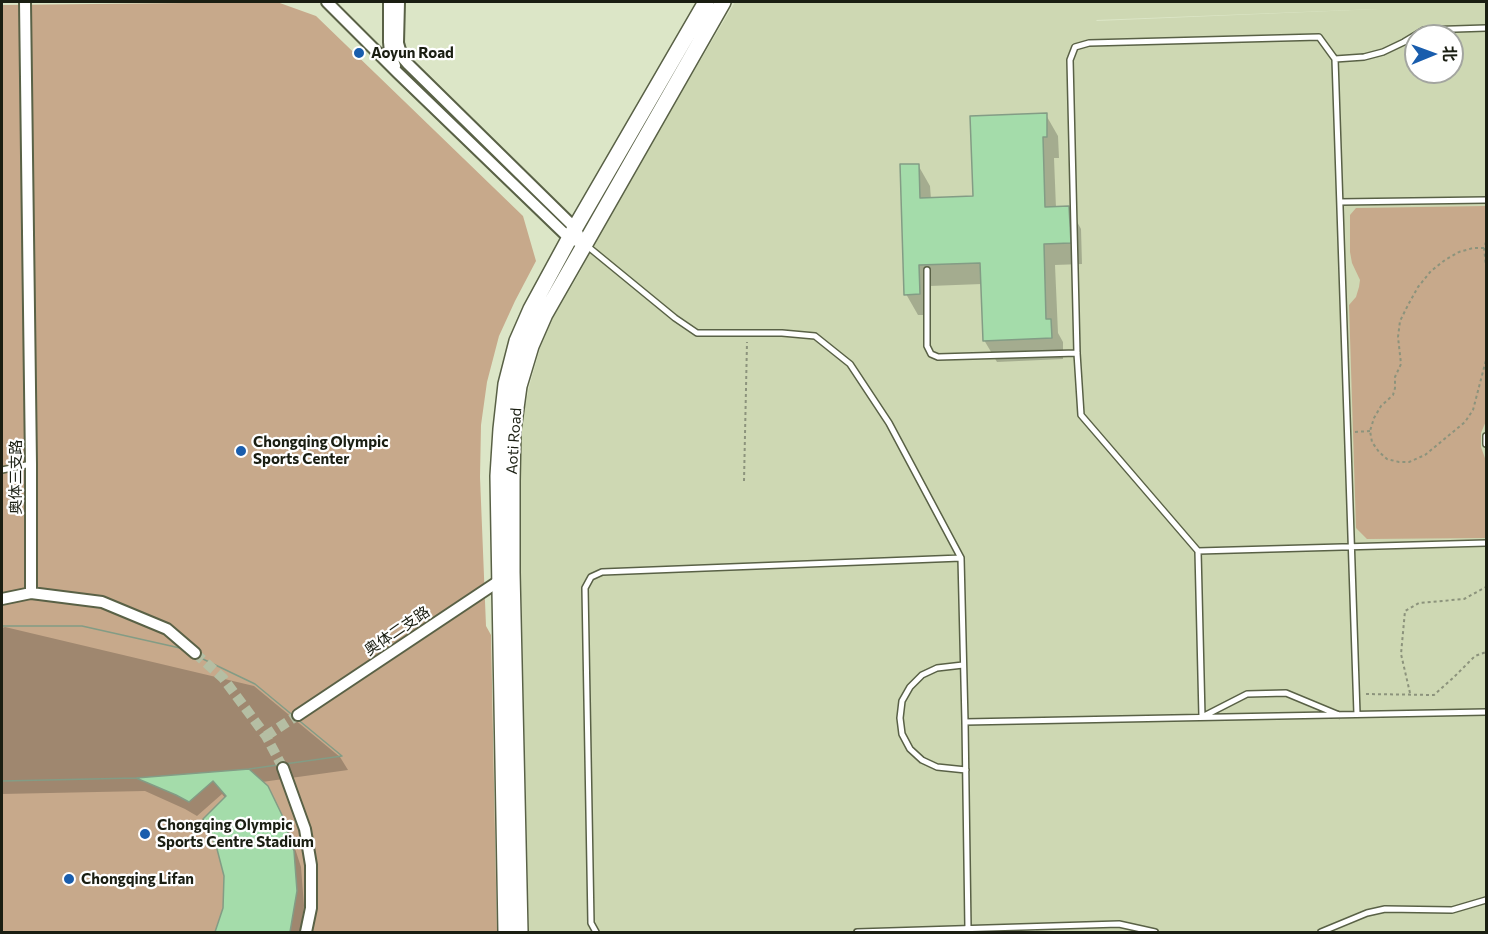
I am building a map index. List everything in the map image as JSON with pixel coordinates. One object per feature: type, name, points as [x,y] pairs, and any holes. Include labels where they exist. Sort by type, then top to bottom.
[{"type":"main road","name":"Aoti Road","points":[[506,933],[498,476],[506,384],[517,341],[531,309],[572,233],[706,2]]},
{"type":"main road","name":"Aoti Road","points":[[520,933],[512,572],[513,430],[519,386],[531,346],[545,314],[723,2]]},
{"type":"street","name":"奥体三支路","points":[[24,2],[31,593]]},
{"type":"street","points":[[327,2],[398,74],[585,244]]},
{"type":"street","points":[[389,2],[390,52],[398,74]]},
{"type":"street","points":[[399,2],[398,43],[402,57],[572,233]]},
{"type":"street","name":"奥体二支路","points":[[298,715],[512,572]]},
{"type":"street","points":[[2,598],[31,593],[102,602],[167,629],[195,654]]},
{"type":"street","points":[[283,768],[305,829],[311,865],[311,908],[306,933]]},
{"type":"lane","points":[[1335,59],[1364,57],[1383,52],[1424,30],[1486,28]]},
{"type":"lane","points":[[1202,717],[1198,551],[1081,415],[1077,353],[1070,60],[1075,47],[1089,43],[1319,37],[1335,59],[1357,714]]},
{"type":"lane","points":[[1340,202],[1486,200]]},
{"type":"lane","points":[[585,244],[675,318],[698,333],[782,333],[815,336],[849,364],[889,423],[961,558],[968,929]]},
{"type":"lane","points":[[927,270],[927,346],[931,354],[938,357],[1077,353]]},
{"type":"lane","points":[[1486,436],[1486,444]]},
{"type":"lane","points":[[2,470],[31,464]]},
{"type":"lane","points":[[1198,551],[1486,543]]},
{"type":"lane","points":[[596,933],[591,923],[585,588],[591,577],[602,572],[961,558]]},
{"type":"lane","points":[[963,665],[937,668],[922,675],[910,687],[902,701],[900,718],[902,734],[910,748],[922,760],[936,767],[966,770]]},
{"type":"lane","points":[[1202,717],[1247,694],[1286,693],[1339,715]]},
{"type":"lane","points":[[965,722],[1486,712]]},
{"type":"lane","points":[[1321,933],[1367,913],[1385,909],[1452,910],[1486,900]]},
{"type":"lane","points":[[857,933],[1119,924],[1155,933]]},
{"type":"path","points":[[1486,242],[1484,248],[1486,266]]},
{"type":"path","points":[[1484,248],[1459,252],[1431,271],[1418,288],[1400,321],[1398,337],[1401,364],[1395,377],[1395,388],[1392,395],[1381,406],[1370,431],[1372,442],[1379,452],[1387,459],[1409,462],[1425,455],[1465,422],[1473,410],[1486,360]]},
{"type":"path","points":[[744,481],[747,333]]},
{"type":"path","points":[[1348,432],[1370,431]]},
{"type":"path","points":[[1410,693],[1401,654],[1405,610],[1419,603],[1464,599],[1486,587]]},
{"type":"path","points":[[1357,694],[1434,695],[1475,656],[1486,652]]},
{"type":"shaded area","name":"Chongqing Olympic Sports Center","points":[[277,2],[316,16],[523,216],[536,261],[499,336],[487,382],[481,425],[480,477],[486,626],[491,635],[497,932],[2,932],[2,5]]},
{"type":"shaded area","points":[[735,2],[1486,2],[1486,932],[1037,932],[1036,930],[529,932],[519,480],[520,431],[540,348],[554,316],[580,272],[606,219]],"holes":[[[1378,9],[1097,21],[1096,20]]]},
{"type":"shaded area","points":[[1486,206],[1486,421],[1481,433],[1481,447],[1486,461],[1486,538],[1367,539],[1356,528],[1349,305],[1356,297],[1360,280],[1352,263],[1350,252],[1350,215],[1356,208]]},
{"type":"building","points":[[1047,113],[1047,137],[1043,137],[1045,207],[1069,206],[1071,243],[1044,244],[1046,319],[1051,319],[1052,338],[983,341],[980,263],[919,265],[920,294],[904,295],[900,164],[919,164],[920,198],[973,196],[970,116]]},
{"type":"building","points":[[2,626],[82,626],[180,648],[255,684],[342,756],[249,769],[268,786],[283,817],[294,851],[297,891],[290,932],[215,932],[223,908],[224,876],[217,849],[203,819],[226,796],[213,781],[189,802],[136,778],[2,781]]},
{"type":"building","points":[[2,626],[82,626],[180,648],[255,684],[342,756],[249,769],[136,778],[2,781]]},
{"type":"tunnel","points":[[195,653],[223,678],[266,736],[283,768]]},
{"type":"tunnel","points":[[266,736],[298,715]]},
{"type":"place","name":"Aoyun Road","points":[[359,53]]},
{"type":"place","name":"Chongqing Olympic Sports Center","points":[[241,451]]},
{"type":"place","name":"Chongqing Olympic Sports Centre Stadium","points":[[145,834]]},
{"type":"place","name":"Chongqing Lifan","points":[[69,879]]}]
